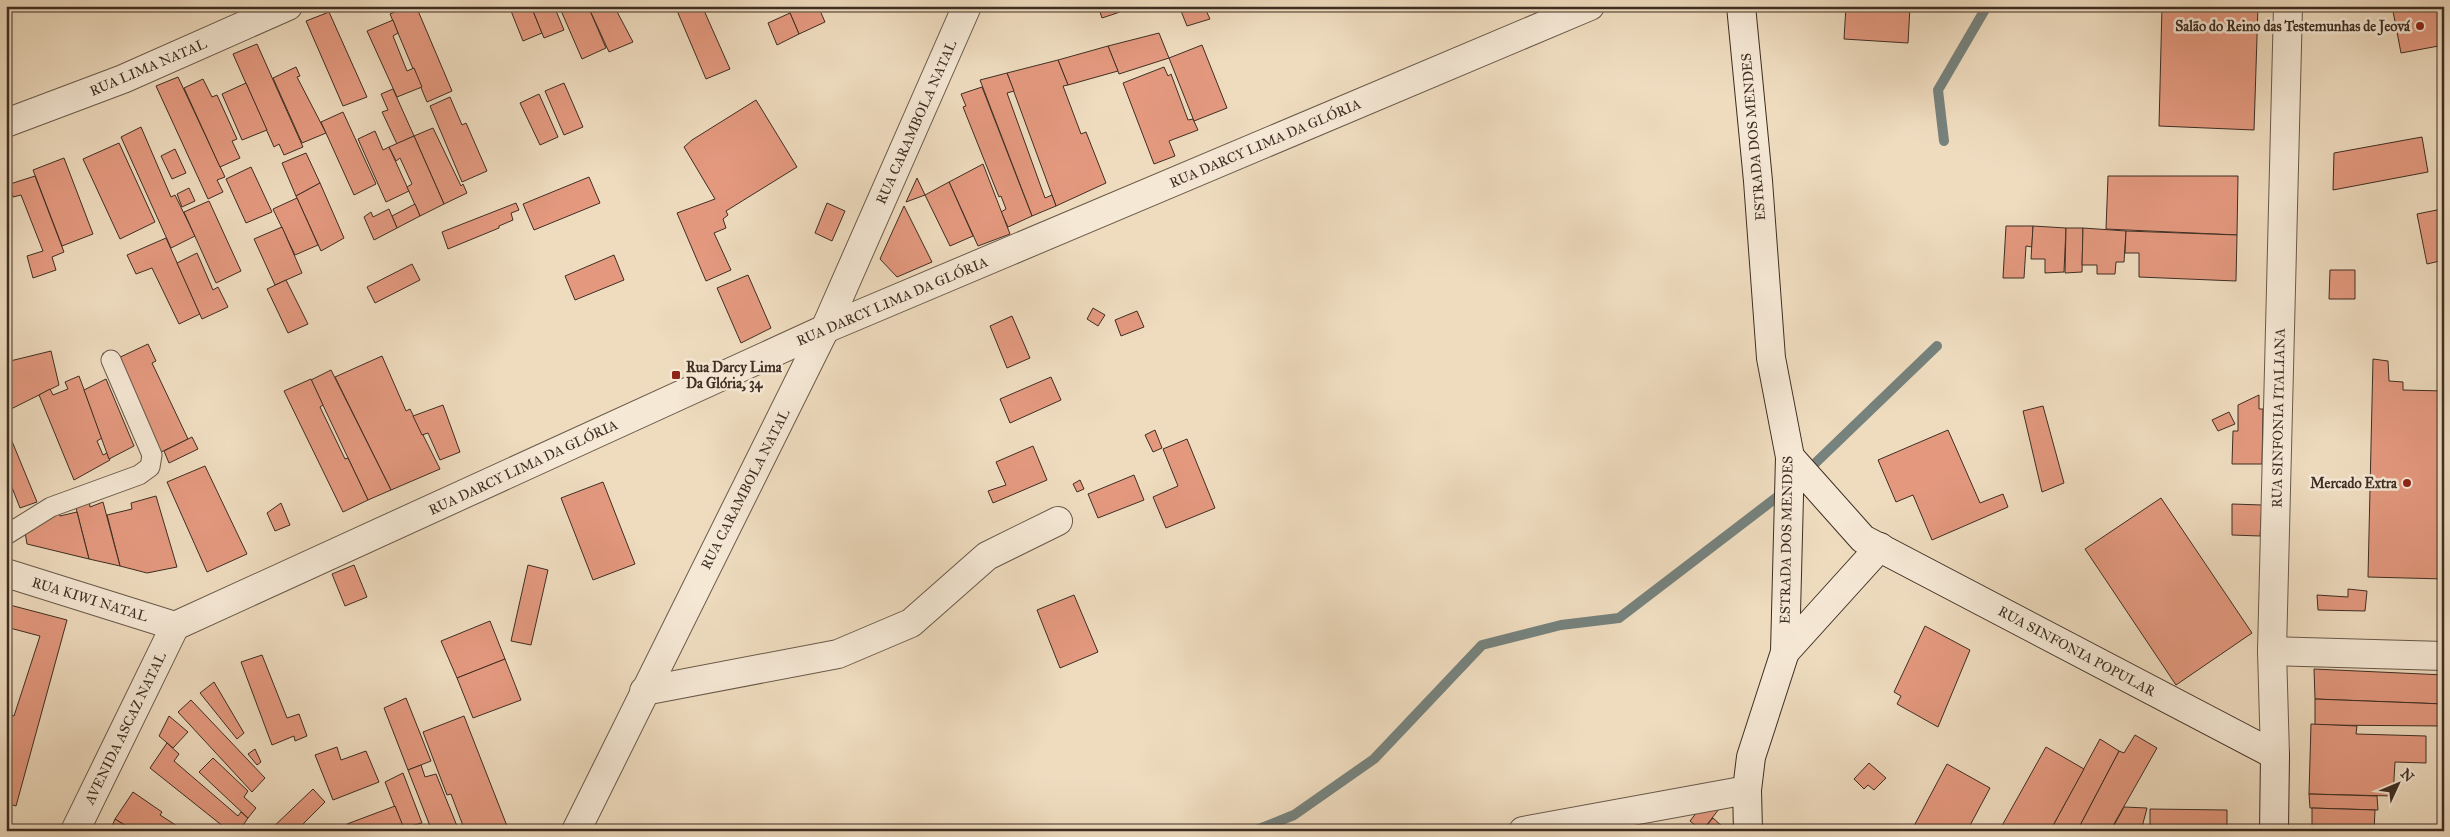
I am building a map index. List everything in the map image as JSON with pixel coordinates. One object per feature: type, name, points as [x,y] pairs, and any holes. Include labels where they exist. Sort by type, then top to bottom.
[{"type":"street","name":"RUA LIMA NATAL","points":[[6,123],[123,79],[288,6]]},
{"type":"street","name":"RUA CARAMBOLA NATAL","points":[[576,831],[825,329],[967,6]]},
{"type":"street","name":"RUA DARCY LIMA DA GLÓRIA","points":[[175,626],[825,329],[1590,6]]},
{"type":"street","name":"ESTRADA DOS MENDES","points":[[1741,6],[1758,181],[1771,358],[1790,457],[1785,652],[1751,757],[1747,790],[1748,831]]},
{"type":"street","name":"RUA SINFONIA ITALIANA","points":[[2274,831],[2275,755],[2272,651],[2288,6]]},
{"type":"street","name":"RUA SINFONIA POPULAR","points":[[1790,457],[1863,538],[2275,755]]},
{"type":"street","points":[[644,692],[838,654],[911,623],[987,556],[1058,521]]},
{"type":"street","points":[[1785,652],[1880,547]]},
{"type":"street","name":"RUA KIWI NATAL","points":[[6,573],[175,626]]},
{"type":"street","name":"AVENIDA ASCAZ NATAL","points":[[75,831],[175,626]]},
{"type":"street","points":[[2272,651],[2444,656]]},
{"type":"street","points":[[1523,831],[1747,790]]},
{"type":"lane","points":[[6,535],[51,508],[140,475],[150,467],[152,456],[111,360]]},
{"type":"building","points":[[409,6],[416,6],[452,91],[427,102],[390,14]]},
{"type":"building","points":[[509,6],[531,6],[542,33],[523,41]]},
{"type":"building","points":[[531,6],[554,6],[564,30],[544,38]]},
{"type":"building","points":[[559,6],[588,6],[606,48],[582,59]]},
{"type":"building","points":[[588,6],[614,6],[633,42],[609,52]]},
{"type":"building","points":[[675,6],[702,6],[730,69],[706,79]]},
{"type":"building","points":[[787,6],[818,6],[825,22],[799,34]]},
{"type":"building","points":[[1098,6],[1118,6],[1120,12],[1102,18]]},
{"type":"building","points":[[1179,6],[1204,6],[1210,19],[1187,26]]},
{"type":"building","points":[[1846,6],[1910,7],[1908,43],[1844,39]]},
{"type":"building","points":[[2162,6],[2258,6],[2254,130],[2159,126]]},
{"type":"building","name":"Salão do Reino das Testemunhas de Jeová","points":[[2392,6],[2444,6],[2444,45],[2401,53]]},
{"type":"building","points":[[329,12],[367,97],[343,106],[306,21]]},
{"type":"building","points":[[790,13],[799,34],[777,45],[768,23]]},
{"type":"building","points":[[393,20],[398,33],[393,36],[407,71],[414,68],[422,87],[397,97],[367,31]]},
{"type":"building","points":[[1159,33],[1169,58],[1119,74],[1108,46]]},
{"type":"building","points":[[257,44],[303,147],[284,155],[279,144],[274,147],[233,54]]},
{"type":"building","points":[[1202,45],[1227,108],[1194,121],[1169,58]]},
{"type":"building","points":[[1108,46],[1118,71],[1068,85],[1058,60]]},
{"type":"building","points":[[1058,60],[1068,85],[1063,86],[1081,134],[1086,132],[1106,183],[1056,206],[1007,73]]},
{"type":"building","points":[[296,67],[300,76],[297,77],[326,133],[302,143],[273,78]]},
{"type":"building","points":[[1164,67],[1168,76],[1171,74],[1188,120],[1193,119],[1198,130],[1169,141],[1175,156],[1154,164],[1123,83]]},
{"type":"building","points":[[1007,73],[1014,91],[1007,93],[1045,198],[1052,195],[1056,206],[1032,216],[980,80]]},
{"type":"building","points":[[178,77],[225,177],[217,180],[223,192],[208,199],[156,86]]},
{"type":"building","points":[[203,79],[212,97],[217,95],[237,139],[232,141],[240,158],[220,167],[184,88]]},
{"type":"building","points":[[246,83],[267,130],[242,140],[222,94]]},
{"type":"building","points":[[564,83],[583,127],[564,135],[545,91]]},
{"type":"building","points":[[982,87],[1032,216],[1008,227],[1001,212],[1006,209],[1001,196],[999,197],[963,107],[966,106],[961,94]]},
{"type":"building","points":[[393,89],[414,136],[397,144],[382,112],[388,110],[381,94]]},
{"type":"building","points":[[539,94],[558,137],[540,145],[520,103]]},
{"type":"building","points":[[450,97],[462,125],[466,123],[487,171],[462,182],[430,106]]},
{"type":"building","points":[[756,100],[797,167],[726,211],[728,215],[723,219],[726,228],[714,233],[731,270],[706,281],[677,213],[715,199],[684,147]]},
{"type":"building","points":[[343,112],[376,184],[354,195],[321,122]]},
{"type":"building","points":[[141,127],[171,197],[175,195],[195,236],[171,248],[121,137]]},
{"type":"building","points":[[433,128],[461,186],[463,184],[467,193],[444,204],[414,136]]},
{"type":"building","points":[[375,131],[383,150],[389,147],[409,191],[386,202],[358,139]]},
{"type":"building","points":[[414,136],[444,204],[420,216],[407,187],[412,184],[400,158],[396,161],[389,147]]},
{"type":"building","points":[[2422,137],[2428,172],[2333,190],[2334,153]]},
{"type":"building","points":[[119,143],[155,222],[120,239],[83,159]]},
{"type":"building","points":[[175,149],[186,173],[172,179],[161,156]]},
{"type":"building","points":[[306,153],[320,183],[296,196],[282,163]]},
{"type":"building","points":[[64,158],[93,234],[62,246],[33,170]]},
{"type":"building","points":[[983,164],[1010,234],[978,246],[949,182]]},
{"type":"building","points":[[251,167],[272,212],[246,223],[226,179]]},
{"type":"building","points":[[6,170],[12,193],[6,195]]},
{"type":"building","points":[[35,176],[64,252],[52,257],[56,270],[33,278],[27,256],[43,251],[21,195],[13,197],[10,184]]},
{"type":"building","points":[[2108,176],[2238,176],[2237,235],[2106,229]]},
{"type":"building","points":[[589,177],[600,203],[534,230],[523,204]]},
{"type":"building","points":[[917,178],[925,195],[906,202]]},
{"type":"building","points":[[949,182],[973,236],[950,246],[925,195]]},
{"type":"building","points":[[320,183],[344,238],[321,251],[296,196]]},
{"type":"building","points":[[189,188],[195,201],[182,207],[177,194]]},
{"type":"building","points":[[297,198],[318,245],[295,255],[273,209]]},
{"type":"building","points":[[209,201],[241,271],[216,283],[184,212]]},
{"type":"building","points":[[516,203],[519,210],[511,213],[513,220],[499,226],[499,228],[448,249],[442,232]]},
{"type":"building","points":[[827,203],[845,211],[832,241],[815,233]]},
{"type":"building","points":[[415,204],[420,216],[397,228],[392,216]]},
{"type":"building","points":[[904,206],[932,262],[897,277],[880,259]]},
{"type":"building","points":[[389,209],[397,228],[374,240],[364,217],[371,212],[373,217]]},
{"type":"building","points":[[2442,209],[2444,260],[2427,264],[2417,214]]},
{"type":"building","points":[[2006,226],[2033,226],[2032,247],[2026,246],[2024,278],[2003,278]]},
{"type":"building","points":[[2033,226],[2066,228],[2064,272],[2045,273],[2045,259],[2031,259]]},
{"type":"building","points":[[282,227],[302,273],[275,285],[254,239]]},
{"type":"building","points":[[2066,228],[2083,228],[2082,272],[2065,273]]},
{"type":"building","points":[[2083,228],[2126,231],[2124,262],[2116,262],[2115,274],[2097,274],[2097,265],[2082,265]]},
{"type":"building","points":[[2126,231],[2237,235],[2236,281],[2139,277],[2139,253],[2125,253]]},
{"type":"building","points":[[166,238],[200,314],[179,324],[152,268],[136,274],[127,255]]},
{"type":"building","points":[[197,253],[213,290],[218,287],[228,307],[202,319],[177,263]]},
{"type":"building","points":[[614,255],[624,280],[575,300],[565,276]]},
{"type":"building","points":[[412,264],[420,280],[375,303],[367,287]]},
{"type":"building","points":[[2330,270],[2355,270],[2355,299],[2329,299]]},
{"type":"building","points":[[748,275],[771,328],[741,343],[717,288]]},
{"type":"building","points":[[286,280],[308,324],[288,333],[267,289]]},
{"type":"building","points":[[1093,308],[1105,315],[1098,326],[1087,319]]},
{"type":"building","points":[[1137,311],[1144,327],[1121,336],[1115,320]]},
{"type":"building","points":[[1012,316],[1030,358],[1007,368],[990,326]]},
{"type":"building","points":[[148,344],[156,361],[152,363],[188,439],[157,454],[114,360]]},
{"type":"building","points":[[51,351],[59,385],[11,409],[6,362]]},
{"type":"building","points":[[382,356],[406,411],[410,409],[440,469],[391,490],[335,377]]},
{"type":"building","name":"Mercado Extra","points":[[2373,359],[2388,361],[2389,381],[2403,382],[2403,390],[2444,391],[2444,579],[2368,577]]},
{"type":"building","points":[[331,370],[391,490],[368,500],[311,380]]},
{"type":"building","points":[[79,376],[102,438],[97,441],[103,455],[107,453],[110,460],[74,480],[39,395],[50,389],[53,395],[68,389],[65,382]]},
{"type":"building","points":[[1051,377],[1061,400],[1010,423],[1000,399]]},
{"type":"building","points":[[106,379],[134,446],[109,459],[84,390]]},
{"type":"building","points":[[311,379],[323,405],[320,407],[345,459],[348,458],[368,500],[343,512],[284,391]]},
{"type":"building","points":[[2259,395],[2259,409],[2263,409],[2262,464],[2232,464],[2233,431],[2238,431],[2238,405]]},
{"type":"building","points":[[443,405],[460,452],[440,460],[428,433],[422,435],[413,416]]},
{"type":"building","points":[[2043,406],[2064,483],[2042,492],[2023,411]]},
{"type":"building","points":[[2229,412],[2235,424],[2218,431],[2212,420]]},
{"type":"building","points":[[1155,430],[1162,448],[1153,452],[1145,435]]},
{"type":"building","points":[[1948,430],[1980,503],[2003,494],[2008,507],[1932,540],[1913,495],[1896,502],[1878,460]]},
{"type":"building","points":[[6,434],[9,434],[37,502],[20,508],[11,485],[8,487],[6,483]]},
{"type":"building","points":[[192,437],[198,449],[169,463],[164,451]]},
{"type":"building","points":[[1187,439],[1215,508],[1166,528],[1153,497],[1178,486],[1163,449]]},
{"type":"building","points":[[1033,446],[1047,480],[993,503],[988,491],[1006,485],[996,462]]},
{"type":"building","points":[[205,466],[247,554],[207,572],[167,482]]},
{"type":"building","points":[[1134,475],[1144,500],[1098,518],[1088,494]]},
{"type":"building","points":[[1080,480],[1084,489],[1077,492],[1073,484]]},
{"type":"building","points":[[603,482],[635,564],[593,580],[561,498]]},
{"type":"building","points":[[156,496],[177,567],[147,573],[120,566],[107,515],[132,509],[131,503]]},
{"type":"building","points":[[2161,498],[2252,633],[2176,685],[2085,549]]},
{"type":"building","points":[[89,499],[90,507],[103,502],[120,566],[89,559],[75,504]]},
{"type":"building","points":[[281,503],[290,525],[275,531],[267,513]]},
{"type":"building","points":[[2232,504],[2262,505],[2260,536],[2232,535]]},
{"type":"building","points":[[58,507],[60,516],[77,512],[89,559],[27,544],[24,526]]},
{"type":"building","points":[[354,565],[367,597],[345,606],[332,574]]},
{"type":"building","points":[[528,565],[548,570],[531,645],[511,641]]},
{"type":"building","points":[[2348,589],[2367,591],[2365,611],[2318,610],[2317,595],[2348,597]]},
{"type":"building","points":[[1074,595],[1098,652],[1060,668],[1037,610]]},
{"type":"building","points":[[6,604],[67,620],[16,806],[6,803],[6,713],[14,716],[40,636],[6,627]]},
{"type":"building","points":[[490,621],[505,659],[457,678],[441,641]]},
{"type":"building","points":[[1925,626],[1970,650],[1938,727],[1897,704],[1901,696],[1894,692]]},
{"type":"building","points":[[262,655],[287,718],[299,714],[307,736],[295,741],[294,736],[272,745],[241,662]]},
{"type":"building","points":[[505,659],[521,700],[473,718],[457,678]]},
{"type":"building","points":[[2314,669],[2444,675],[2444,704],[2315,699]]},
{"type":"building","points":[[214,682],[244,733],[237,739],[200,693]]},
{"type":"building","points":[[406,698],[431,761],[408,770],[384,708]]},
{"type":"building","points":[[2315,699],[2444,704],[2444,726],[2315,725]]},
{"type":"building","points":[[191,700],[265,778],[252,792],[178,712]]},
{"type":"building","points":[[169,716],[188,732],[173,748],[159,736]]},
{"type":"building","points":[[464,716],[507,826],[495,831],[465,831],[451,794],[447,795],[423,732]]},
{"type":"building","points":[[2311,724],[2357,726],[2356,734],[2426,736],[2426,763],[2395,762],[2393,796],[2309,794]]},
{"type":"building","points":[[2135,735],[2157,748],[2110,831],[2077,831],[2119,751],[2124,753]]},
{"type":"building","points":[[2100,739],[2119,751],[2077,831],[2050,831]]},
{"type":"building","points":[[167,743],[179,754],[174,761],[238,816],[241,812],[248,818],[239,831],[229,831],[150,768]]},
{"type":"building","points":[[337,747],[341,760],[366,751],[379,782],[333,800],[315,755]]},
{"type":"building","points":[[2046,747],[2084,769],[2050,831],[1999,831]]},
{"type":"building","points":[[255,749],[261,762],[257,765],[248,754]]},
{"type":"building","points":[[213,758],[248,791],[244,797],[256,808],[248,818],[199,772]]},
{"type":"building","points":[[1869,763],[1886,778],[1874,790],[1868,785],[1864,789],[1854,779]]},
{"type":"building","points":[[1947,764],[1990,788],[1967,831],[1923,831],[1914,826]]},
{"type":"building","points":[[421,765],[425,777],[436,774],[459,831],[432,831],[408,770]]},
{"type":"building","points":[[403,773],[422,823],[403,828],[385,782]]},
{"type":"building","points":[[313,789],[325,802],[296,831],[269,831]]},
{"type":"building","points":[[133,792],[162,812],[160,815],[185,831],[134,831],[115,819]]},
{"type":"building","points":[[2309,794],[2377,796],[2378,810],[2310,808]]},
{"type":"building","points":[[1707,799],[1719,809],[1702,831],[1690,821]]},
{"type":"building","points":[[395,806],[403,826],[397,829],[398,831],[350,831],[347,824]]},
{"type":"building","points":[[2124,807],[2147,808],[2141,831],[2111,831]]},
{"type":"building","points":[[2312,808],[2375,810],[2374,830],[2312,828]]},
{"type":"building","points":[[2150,809],[2227,810],[2227,831],[2150,831]]},
{"type":"building","points":[[1713,818],[1723,827],[1724,831],[1702,831]]},
{"type":"building","points":[[115,819],[134,831],[110,831]]},
{"type":"building","points":[[2312,828],[2371,830],[2371,831],[2312,831]]},
{"type":"waterway","points":[[1944,141],[1938,90],[1987,6]]},
{"type":"waterway","points":[[1805,473],[1937,346]]},
{"type":"waterway","points":[[1254,831],[1294,815],[1374,759],[1482,645],[1561,625],[1619,618],[1785,491]]},
{"type":"place","name":"Salão do Reino das Testemunhas de Jeová","points":[[2420,26]]},
{"type":"place","name":"Rua Darcy Lima Da Glória, 34","points":[[676,375]]},
{"type":"place","name":"Mercado Extra","points":[[2407,483]]}]
